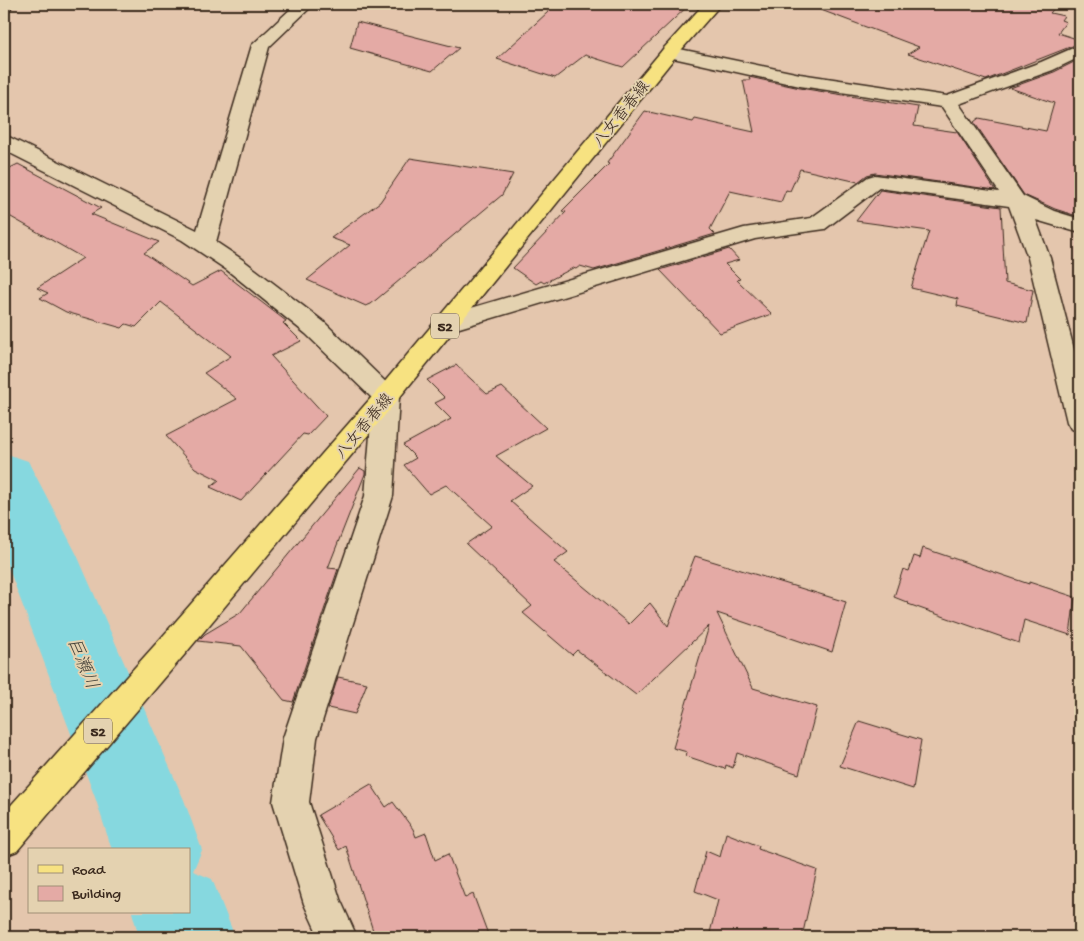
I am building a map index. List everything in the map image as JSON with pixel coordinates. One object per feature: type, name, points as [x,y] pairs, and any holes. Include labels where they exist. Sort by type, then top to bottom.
[{"type":"main road","name":"八女香春線","points":[[13,828],[174,645],[386,397],[670,52],[713,4]]},
{"type":"street","points":[[204,245],[260,45],[306,4]]},
{"type":"street","points":[[670,52],[800,80],[948,102],[1047,66],[1080,50]]},
{"type":"street","points":[[948,102],[1022,210],[1039,258],[1080,422]]},
{"type":"street","points":[[4,142],[190,235],[235,264],[315,328],[386,397],[379,496],[300,738],[291,802],[323,904],[338,937]]},
{"type":"street","points":[[446,324],[752,233],[817,224],[875,181],[1016,201],[1046,216],[1080,226]]},
{"type":"building","points":[[549,4],[690,4],[623,67],[585,55],[555,78],[497,59],[548,12]]},
{"type":"building","points":[[814,4],[1058,4],[1050,13],[1064,16],[1061,20],[1066,22],[1058,33],[1080,40],[1080,43],[986,80],[908,54],[919,47],[813,7]]},
{"type":"building","points":[[357,22],[459,48],[432,71],[350,48]]},
{"type":"building","points":[[1080,59],[1080,217],[1055,209],[1024,195],[974,122],[979,118],[1046,131],[1054,103],[1010,88],[1054,72]]},
{"type":"building","points":[[749,77],[800,88],[918,107],[914,126],[957,132],[995,190],[875,173],[867,175],[858,182],[800,169],[790,191],[786,190],[781,202],[730,191],[710,229],[715,234],[594,270],[580,266],[576,269],[573,268],[544,283],[541,281],[536,284],[513,268],[566,212],[562,211],[609,164],[607,163],[645,111],[693,122],[695,119],[754,132],[743,80],[750,80]]},
{"type":"building","points":[[410,158],[513,174],[502,195],[371,304],[366,306],[307,280],[350,245],[331,238],[380,202]]},
{"type":"building","points":[[18,164],[101,208],[91,214],[159,242],[144,253],[192,286],[221,271],[286,321],[283,323],[301,341],[271,356],[326,416],[308,435],[303,434],[241,501],[210,487],[219,480],[195,468],[166,436],[237,399],[204,373],[231,356],[161,302],[136,327],[126,324],[122,328],[66,312],[40,298],[48,293],[37,288],[83,258],[4,213],[4,171]]},
{"type":"building","points":[[880,190],[1001,207],[1005,283],[1033,290],[1027,323],[957,306],[958,299],[911,288],[929,231],[856,221]]},
{"type":"building","points":[[729,249],[739,260],[725,264],[740,279],[737,280],[772,314],[720,333],[660,270]]},
{"type":"building","points":[[456,365],[487,394],[502,387],[546,428],[496,456],[532,486],[510,501],[568,552],[554,562],[629,624],[650,603],[668,626],[695,556],[846,602],[832,652],[717,613],[753,688],[817,707],[799,774],[737,753],[733,768],[726,765],[725,769],[686,756],[687,752],[673,748],[709,626],[636,695],[577,650],[572,655],[523,613],[532,606],[466,544],[492,526],[446,485],[429,494],[404,465],[416,458],[403,445],[451,419],[435,403],[445,398],[427,380]]},
{"type":"building","points":[[360,468],[365,471],[365,474],[328,568],[338,569],[293,702],[284,700],[241,646],[198,641],[205,634],[240,613]]},
{"type":"building","points":[[923,548],[1029,584],[1029,582],[1075,597],[1070,635],[1024,620],[1019,643],[908,604],[894,597],[903,569],[909,571],[914,556],[920,558]]},
{"type":"building","points":[[338,677],[367,683],[355,714],[328,708]]},
{"type":"building","points":[[859,721],[921,740],[913,789],[840,766]]},
{"type":"building","points":[[371,784],[386,807],[393,802],[413,829],[416,837],[426,833],[435,860],[448,854],[465,898],[473,894],[489,937],[375,937],[346,846],[339,850],[318,815]]},
{"type":"building","points":[[726,833],[759,846],[758,849],[817,870],[802,937],[709,937],[718,900],[695,891],[706,851],[720,857]]},
{"type":"waterway","name":"巨瀬川","points":[[4,479],[40,555],[140,800],[156,848]]},
{"type":"waterway","name":"巨瀬川","points":[[180,914],[187,937]]}]
